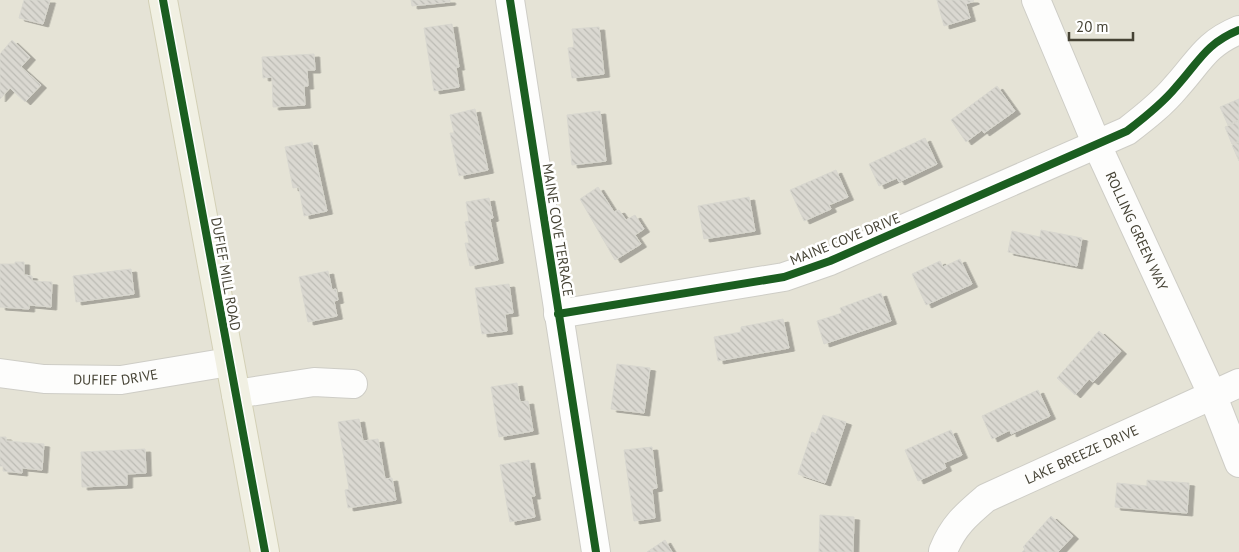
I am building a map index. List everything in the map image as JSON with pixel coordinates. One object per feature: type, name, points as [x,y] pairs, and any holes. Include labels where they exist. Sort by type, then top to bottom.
[{"type":"main road","name":"DUFIEF MILL ROAD","points":[[163,0],[265,552]]},
{"type":"street","name":"MAINE COVE TERRACE","points":[[510,0],[596,552]]},
{"type":"street","name":"ROLLING GREEN WAY","points":[[1036,0],[1097,145],[1212,394],[1239,463]]},
{"type":"street","name":"MAINE COVE DRIVE","points":[[558,314],[784,277],[830,261],[1127,132],[1177,87],[1196,61],[1212,46],[1239,30]]},
{"type":"street","name":"DUFIEF DRIVE","points":[[0,373],[44,379],[121,380],[230,362]]},
{"type":"street","points":[[236,394],[314,382],[353,384]]},
{"type":"street","name":"LAKE BREEZE DRIVE","points":[[943,551],[950,533],[966,514],[986,498],[1239,383]]},
{"type":"shaded area","points":[[0,0],[1239,0],[1239,552],[0,552]]},
{"type":"building","points":[[24,0],[50,0],[43,24],[19,18]]},
{"type":"building","points":[[411,0],[450,0],[450,2],[412,6]]},
{"type":"building","points":[[937,0],[973,0],[966,4],[970,18],[944,26]]},
{"type":"building","points":[[452,24],[459,67],[456,67],[459,87],[434,91],[424,28]]},
{"type":"building","points":[[599,27],[604,74],[572,78],[568,48],[574,47],[572,29]]},
{"type":"building","points":[[12,40],[30,57],[21,67],[41,85],[25,102],[10,88],[0,99],[0,54]]},
{"type":"building","points":[[314,54],[315,70],[307,70],[308,86],[304,86],[305,105],[273,107],[272,77],[263,78],[262,57]]},
{"type":"building","points":[[997,86],[1015,111],[984,133],[982,130],[966,142],[951,120]]},
{"type":"building","points":[[1239,99],[1239,120],[1228,125],[1220,107]]},
{"type":"building","points":[[475,109],[488,170],[459,176],[450,133],[454,133],[450,115]]},
{"type":"building","points":[[600,111],[606,161],[572,165],[567,115]]},
{"type":"building","points":[[1239,121],[1239,141],[1232,144],[1225,127]]},
{"type":"building","points":[[925,138],[937,164],[899,182],[897,178],[879,186],[869,164]]},
{"type":"building","points":[[312,142],[327,211],[304,216],[299,187],[293,188],[285,147]]},
{"type":"building","points":[[1239,142],[1239,161],[1232,145]]},
{"type":"building","points":[[836,170],[848,197],[829,205],[831,209],[804,221],[790,190]]},
{"type":"building","points":[[598,187],[614,212],[619,210],[626,220],[635,215],[644,229],[635,235],[641,244],[615,260],[580,199]]},
{"type":"building","points":[[749,197],[755,231],[704,239],[698,206]]},
{"type":"building","points":[[489,198],[493,218],[490,219],[498,260],[470,266],[465,243],[469,243],[465,222],[469,221],[466,202]]},
{"type":"building","points":[[1041,230],[1082,238],[1077,266],[1008,252],[1012,231],[1040,237]]},
{"type":"building","points":[[960,259],[972,284],[926,305],[912,274],[940,261],[943,267]]},
{"type":"building","points":[[15,262],[24,262],[24,275],[32,276],[32,281],[52,282],[51,307],[29,305],[29,309],[0,307],[0,264],[15,264]]},
{"type":"building","points":[[131,269],[134,294],[76,302],[73,276]]},
{"type":"building","points":[[328,271],[332,290],[336,289],[338,300],[334,301],[337,316],[308,322],[299,277]]},
{"type":"building","points":[[509,284],[513,313],[505,314],[507,331],[482,334],[475,288]]},
{"type":"building","points":[[881,293],[891,321],[824,344],[817,321],[842,313],[840,308]]},
{"type":"building","points":[[783,319],[789,348],[718,361],[714,337],[741,332],[741,327]]},
{"type":"building","points":[[1099,331],[1121,351],[1093,382],[1089,379],[1075,395],[1057,378]]},
{"type":"building","points":[[617,364],[650,368],[644,413],[611,409]]},
{"type":"building","points":[[517,383],[520,402],[528,401],[533,431],[499,437],[491,387]]},
{"type":"building","points":[[1038,390],[1050,416],[1011,434],[1010,430],[992,439],[982,416]]},
{"type":"building","points":[[823,415],[846,422],[825,483],[798,474],[812,432],[816,434]]},
{"type":"building","points":[[359,419],[363,441],[378,439],[385,479],[392,478],[396,500],[348,508],[345,490],[349,489],[338,422]]},
{"type":"building","points":[[951,430],[962,455],[944,463],[946,468],[918,481],[905,450]]},
{"type":"building","points":[[0,437],[6,437],[6,441],[44,444],[42,470],[22,468],[22,473],[3,471],[3,466],[0,466]]},
{"type":"building","points":[[652,447],[657,488],[652,489],[655,518],[634,521],[624,450]]},
{"type":"building","points":[[145,449],[146,473],[127,474],[127,485],[82,487],[81,452]]},
{"type":"building","points":[[529,460],[535,496],[531,496],[535,517],[510,522],[500,465]]},
{"type":"building","points":[[1147,480],[1189,483],[1187,513],[1115,507],[1117,483],[1147,486]]},
{"type":"building","points":[[820,515],[854,517],[853,552],[819,552]]},
{"type":"building","points":[[1051,516],[1073,536],[1058,552],[1022,552],[1025,549],[1023,547]]},
{"type":"building","points":[[665,540],[672,552],[647,552]]},
{"type":"cycle path","points":[[163,0],[265,552]]},
{"type":"cycle path","points":[[510,0],[596,552]]},
{"type":"cycle path","points":[[558,314],[784,277],[830,261],[1127,131],[1165,99],[1203,54],[1218,41],[1239,30]]}]
